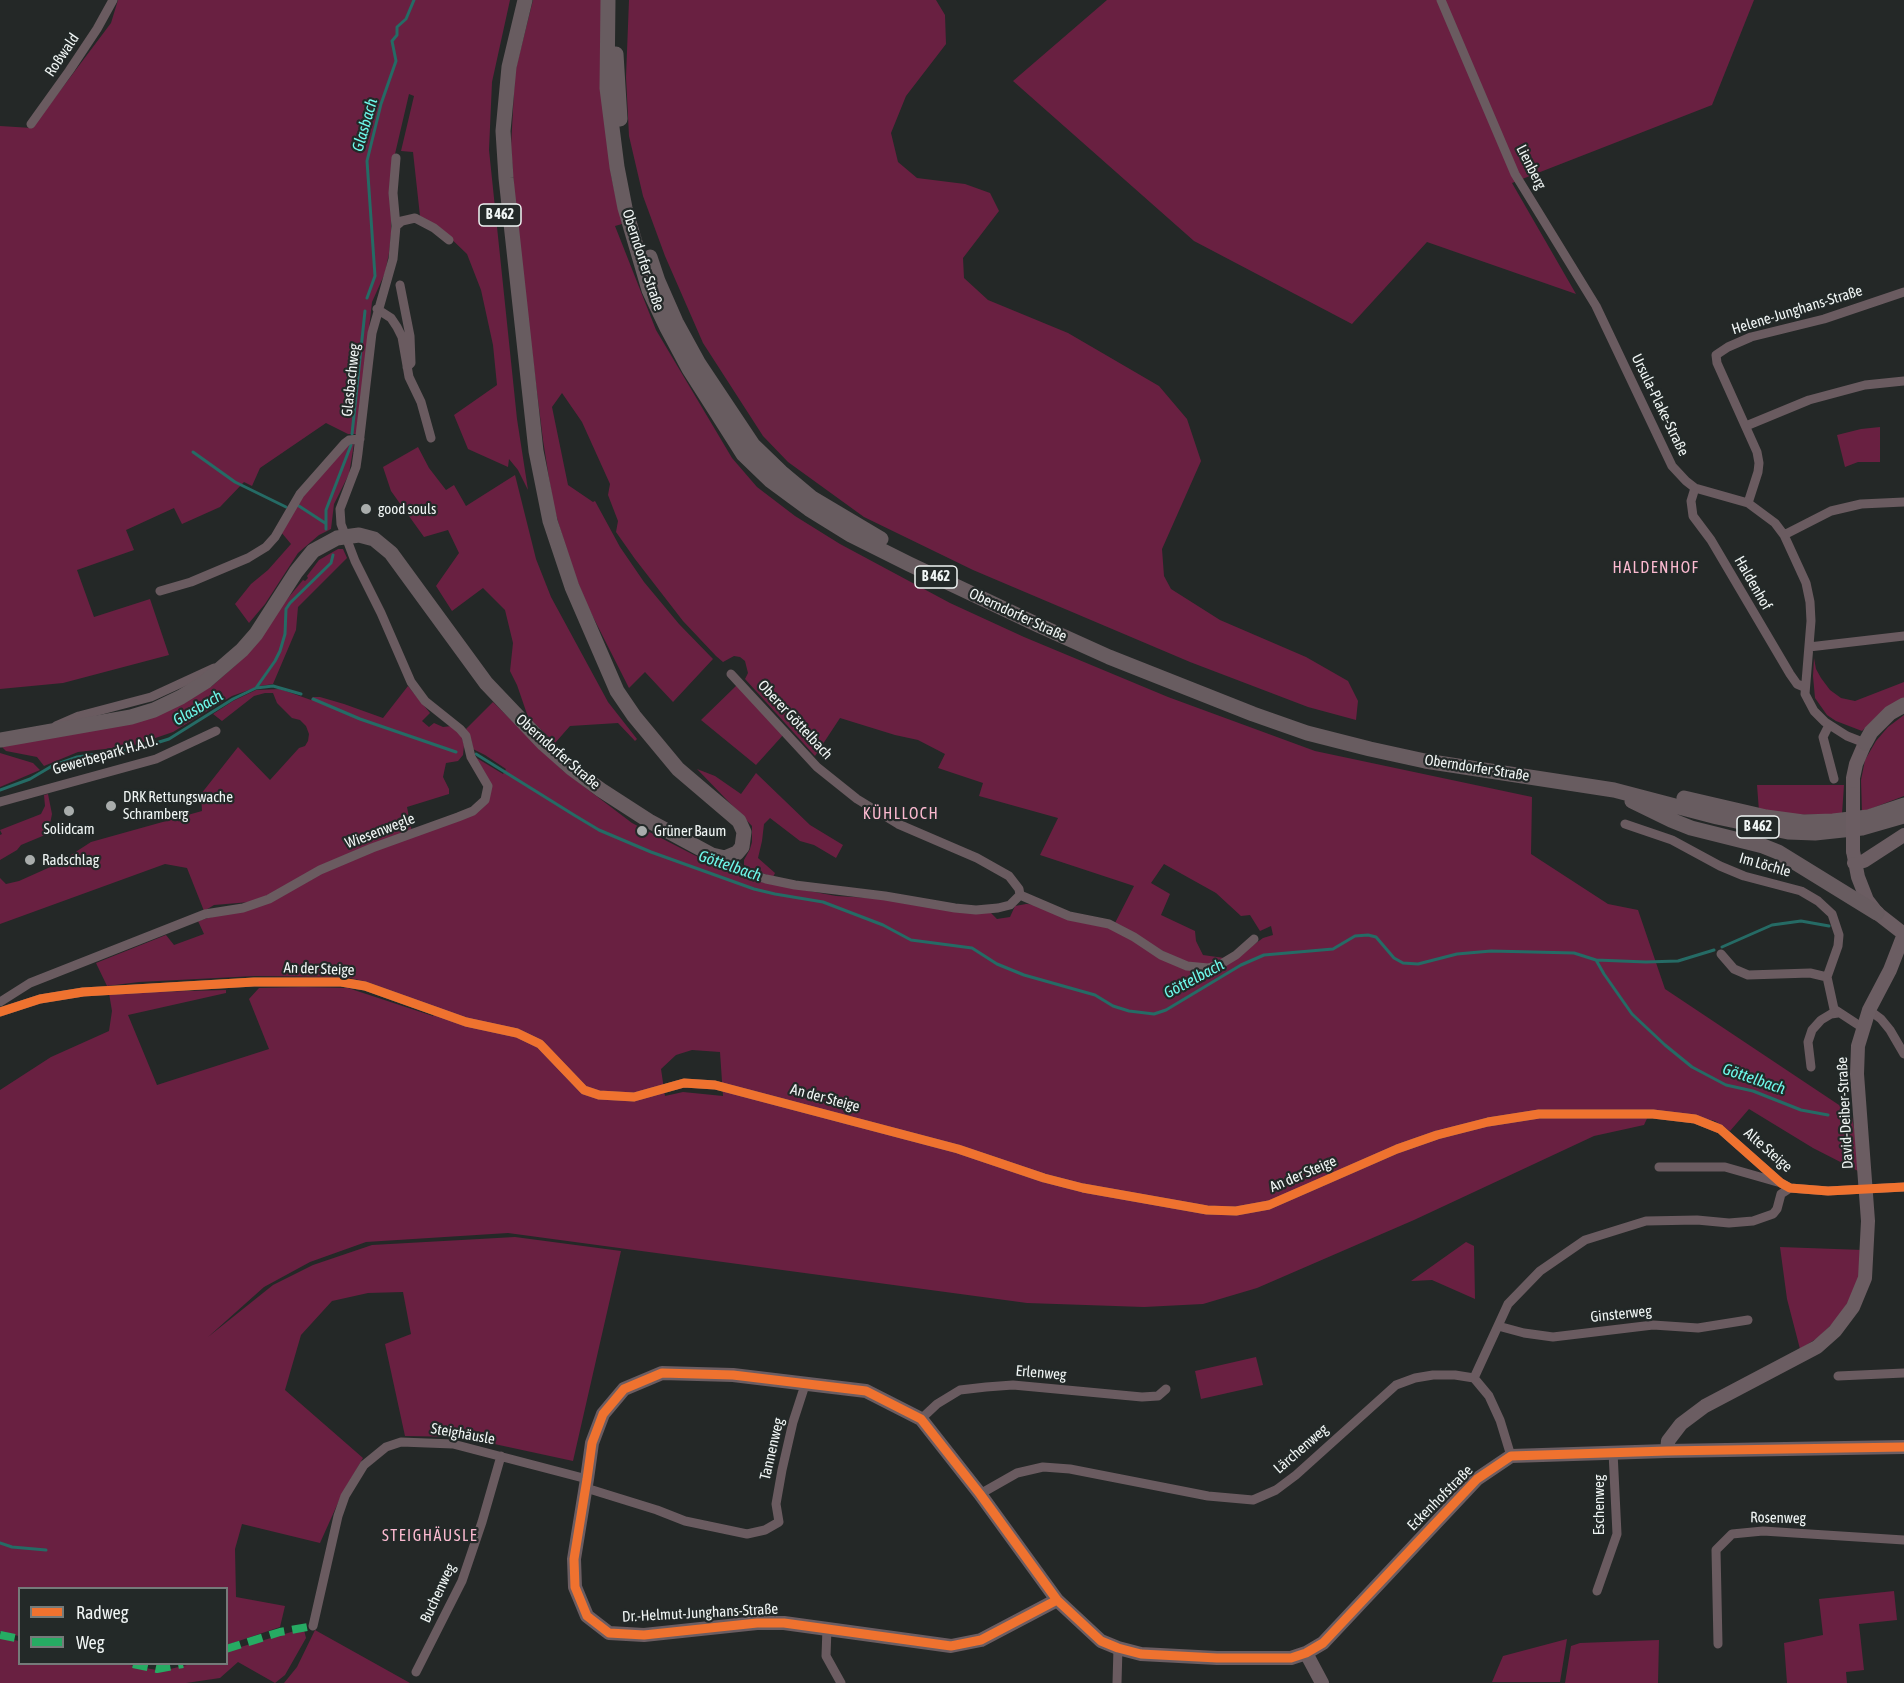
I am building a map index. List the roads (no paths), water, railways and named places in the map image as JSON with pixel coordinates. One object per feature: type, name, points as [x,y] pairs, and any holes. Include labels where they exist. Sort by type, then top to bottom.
[{"type":"main road","name":"B 462","points":[[515,0],[496,88],[495,157],[534,494],[551,557],[577,623],[590,648],[606,669],[633,716],[678,769],[732,814],[741,825],[744,832],[744,843],[739,851],[732,855]]},
{"type":"main road","name":"B 462","points":[[525,0],[509,67],[503,131],[506,178],[536,451],[544,498],[564,565],[606,669]]},
{"type":"main road","name":"Oberndorfer Straße","points":[[608,0],[607,88],[617,167],[625,208],[649,290],[667,328],[714,410],[743,454],[771,480],[809,509],[851,535],[909,564],[1099,652],[1253,714],[1307,733],[1370,750],[1468,768],[1615,786]]},
{"type":"main road","name":"Oberndorfer Straße","points":[[617,0],[616,56],[624,153],[633,202],[658,281],[676,322],[699,364],[753,445],[812,498],[856,526],[1035,613],[1256,706],[1342,733],[1377,741],[1615,786]]},
{"type":"main road","name":"Oberndorfer Straße","points":[[345,536],[368,536],[380,542],[391,552],[486,683],[544,744],[571,768],[601,790],[670,833],[712,855],[725,858],[732,855]]},
{"type":"main road","points":[[0,740],[131,717],[154,710],[181,697],[231,661],[256,634],[291,579],[310,555],[324,545],[345,536]]},
{"type":"main road","points":[[1865,743],[1871,732],[1890,713],[1904,705]]},
{"type":"main road","name":"B 462","points":[[1615,786],[1766,817],[1803,822],[1868,817],[1904,805]]},
{"type":"main road","name":"B 462","points":[[1615,786],[1718,817],[1788,832],[1815,833],[1862,828],[1904,816]]},
{"type":"main road","points":[[1615,786],[1671,820],[1778,852],[1877,913]]},
{"type":"street","name":"Roßwald","points":[[31,124],[97,29],[113,0]]},
{"type":"street","name":"Lienberg","points":[[1441,0],[1515,174],[1596,306],[1611,339]]},
{"type":"street","name":"Glasbachweg","points":[[345,536],[340,509],[356,467],[372,333],[393,259],[396,226],[393,193],[396,158]]},
{"type":"street","points":[[396,226],[402,221],[415,218],[434,228],[449,240]]},
{"type":"street","points":[[400,285],[410,336],[411,363],[406,367]]},
{"type":"street","name":"Helene-Junghans-Straße","points":[[1748,503],[1756,482],[1759,463],[1757,452],[1717,363],[1716,355],[1719,351],[1751,337],[1824,319],[1904,292]]},
{"type":"street","points":[[377,309],[391,318],[398,327],[402,337],[406,367],[425,414],[431,438]]},
{"type":"street","name":"Ursula-Plake-Straße","points":[[1611,339],[1672,466],[1695,488],[1748,503],[1769,518],[1784,535],[1806,583],[1811,621],[1804,687]]},
{"type":"street","points":[[1746,426],[1809,400],[1865,386],[1904,381]]},
{"type":"street","points":[[160,591],[191,582],[248,558],[266,547],[275,537],[300,494],[345,443],[349,440],[360,439]]},
{"type":"street","name":"Haldenhof","points":[[1695,488],[1691,501],[1693,516],[1717,549],[1790,675],[1797,684],[1804,687]]},
{"type":"street","points":[[1784,535],[1831,511],[1861,504],[1904,502]]},
{"type":"street","name":"Wiesenwegle","points":[[0,1002],[30,983],[206,914],[243,908],[269,899],[320,870],[372,848],[473,811],[485,800],[488,786],[471,757],[466,736],[425,701],[411,682],[345,536]]},
{"type":"street","points":[[1809,647],[1904,636]]},
{"type":"street","name":"Oberer Göttelbach","points":[[731,674],[816,767],[857,799],[898,824],[976,858],[1009,876],[1019,889],[1020,895],[1069,916],[1108,924],[1134,937],[1161,955],[1187,966],[1208,968],[1221,964],[1236,955],[1254,939]]},
{"type":"street","points":[[1804,687],[1811,707],[1829,725],[1865,743],[1853,778],[1854,857],[1862,889],[1877,913],[1904,934]]},
{"type":"street","points":[[1829,725],[1823,737],[1834,779]]},
{"type":"street","name":"Gewerbepark H.A.U.","points":[[0,802],[156,759],[216,731]]},
{"type":"street","name":"Im Löchle","points":[[1625,824],[1672,840],[1744,876],[1801,891],[1818,901],[1832,914],[1839,935],[1839,946],[1827,977]]},
{"type":"street","points":[[1854,857],[1864,861],[1904,835]]},
{"type":"street","points":[[732,855],[738,868],[743,872],[766,879],[812,888],[885,896],[955,908],[976,910],[998,908],[1010,905],[1020,895]]},
{"type":"street","name":"David-Deiber-Straße","points":[[1666,1451],[1668,1441],[1681,1424],[1705,1406],[1817,1347],[1836,1331],[1853,1307],[1865,1278],[1868,1221],[1857,1074],[1858,1046],[1869,1010],[1890,970],[1904,934]]},
{"type":"street","points":[[1721,954],[1734,969],[1748,975],[1810,972],[1827,977],[1834,1009],[1863,1028]]},
{"type":"street","name":"An der Steige","points":[[0,1012],[40,999],[83,992],[254,982],[341,982],[365,986],[466,1022],[517,1033],[540,1044],[584,1090],[599,1095],[634,1097],[674,1086],[703,1083],[749,1093],[958,1149],[1044,1178],[1083,1188],[1207,1210],[1236,1211],[1269,1205],[1397,1149],[1437,1135],[1488,1122],[1539,1114],[1653,1114]]},
{"type":"street","points":[[1869,1010],[1890,1030],[1904,1054]]},
{"type":"street","points":[[1811,1067],[1808,1041],[1812,1030],[1821,1020],[1838,1013]]},
{"type":"street","name":"Alte Steige","points":[[1653,1114],[1695,1119],[1720,1129],[1786,1185]]},
{"type":"street","name":"Alte Steige","points":[[1659,1167],[1725,1167],[1786,1185],[1828,1191],[1904,1187]]},
{"type":"street","points":[[1786,1185],[1773,1214],[1754,1221],[1729,1223],[1697,1220],[1646,1221],[1585,1240],[1540,1270],[1508,1304],[1474,1378],[1489,1395],[1500,1420],[1511,1456],[1904,1447]]},
{"type":"street","name":"Ginsterweg","points":[[1498,1326],[1553,1337],[1653,1324],[1698,1328],[1748,1320]]},
{"type":"street","name":"Dr.-Helmut-Junghans-Straße","points":[[662,1373],[733,1375],[866,1391],[921,1419],[980,1494],[1057,1599],[981,1640],[951,1646],[784,1623],[757,1623],[644,1635],[609,1633],[587,1616],[575,1587],[574,1559],[592,1443],[603,1414],[624,1389],[662,1373]]},
{"type":"street","points":[[1838,1376],[1904,1373]]},
{"type":"street","name":"Lärchenweg","points":[[980,1494],[1017,1473],[1043,1467],[1070,1468],[1208,1496],[1253,1500],[1276,1490],[1296,1475],[1396,1385],[1415,1378],[1433,1375],[1474,1378]]},
{"type":"street","name":"Tannenweg","points":[[586,1483],[685,1521],[747,1534],[765,1530],[779,1522],[776,1504],[782,1470],[793,1422],[806,1383]]},
{"type":"street","name":"Erlenweg","points":[[921,1419],[937,1404],[960,1390],[1013,1385],[1142,1397],[1158,1396],[1166,1389]]},
{"type":"street","name":"Steighäusle","points":[[313,1626],[338,1516],[350,1485],[364,1465],[387,1447],[401,1442],[453,1444],[501,1456],[586,1483]]},
{"type":"street","name":"Eschenweg","points":[[1597,1592],[1617,1534],[1613,1452]]},
{"type":"street","name":"Buchenweg","points":[[416,1672],[462,1581],[501,1456]]},
{"type":"street","name":"Eckenhofstraße","points":[[1057,1599],[1101,1641],[1141,1654],[1217,1658],[1291,1658],[1306,1653],[1323,1643],[1478,1479],[1511,1456]]},
{"type":"street","name":"Rosenweg","points":[[1718,1644],[1716,1550],[1732,1534],[1763,1531],[1904,1540]]},
{"type":"street","points":[[827,1628],[826,1656],[841,1683]]},
{"type":"street","points":[[1117,1683],[1118,1648]]},
{"type":"street","points":[[1306,1653],[1322,1683]]},
{"type":"waterway","name":"Glasbach","points":[[367,298],[375,276],[367,161],[381,104],[396,61],[392,41],[397,35],[397,27],[406,19],[414,0]]},
{"type":"waterway","name":"Glasbach","points":[[352,434],[365,311]]},
{"type":"waterway","name":"Glasbach","points":[[326,529],[326,510],[351,445]]},
{"type":"waterway","points":[[193,452],[235,482],[286,507]]},
{"type":"waterway","points":[[299,506],[325,523]]},
{"type":"waterway","name":"Glasbach","points":[[0,790],[77,757],[140,748],[169,739],[233,699],[256,688],[280,651],[285,634],[286,609],[331,563],[333,555]]},
{"type":"waterway","name":"Göttelbach","points":[[256,688],[273,686],[301,694]]},
{"type":"waterway","name":"Göttelbach","points":[[313,699],[360,719],[456,752]]},
{"type":"waterway","name":"Göttelbach","points":[[476,754],[599,830],[651,852],[754,889],[823,902],[883,925],[911,940],[972,948],[997,964],[1024,975],[1095,995],[1113,1006],[1129,1011],[1154,1014],[1166,1010],[1241,965],[1264,955],[1333,949],[1355,936],[1376,937],[1394,958],[1403,963],[1418,964],[1457,954],[1491,951],[1574,953],[1596,960],[1632,1014],[1692,1067],[1726,1085],[1753,1091],[1801,1110],[1828,1115]]},
{"type":"waterway","points":[[1722,947],[1772,925],[1801,921],[1829,926]]},
{"type":"waterway","points":[[1596,960],[1678,961],[1714,950]]},
{"type":"waterway","points":[[0,1543],[12,1547],[46,1550]]},
{"type":"place","name":"good souls","points":[[366,509]]},
{"type":"place","name":"DRK Rettungswache Schramberg","points":[[111,806]]},
{"type":"place","name":"Solidcam","points":[[69,811]]},
{"type":"place","name":"Grüner Baum","points":[[642,831]]},
{"type":"place","name":"Radschlag","points":[[30,860]]},
{"type":"district","name":"HALDENHOF","points":[[1656,568]]},
{"type":"district","name":"KÜHLLOCH","points":[[901,814]]},
{"type":"district","name":"STEIGHÄUSLE","points":[[430,1536]]}]
